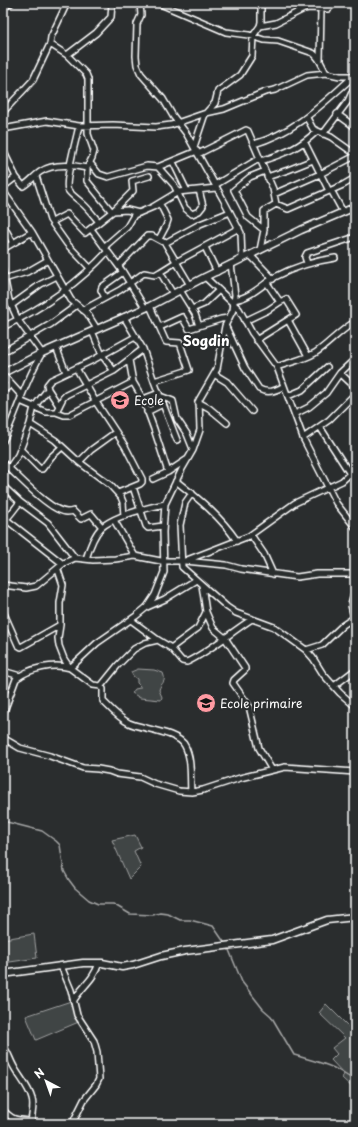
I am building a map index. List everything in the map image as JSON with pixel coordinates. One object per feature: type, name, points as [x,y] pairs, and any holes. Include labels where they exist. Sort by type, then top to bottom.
[{"type":"street","points":[[3,8],[11,3]]},
{"type":"street","points":[[3,112],[33,80],[67,3]]},
{"type":"street","points":[[67,55],[96,32],[111,17],[112,3]]},
{"type":"street","points":[[140,3],[141,15],[137,24],[136,56],[141,74],[163,99],[196,151],[242,233],[242,259]]},
{"type":"street","points":[[158,3],[226,32],[253,36],[264,40],[278,41],[313,53],[317,56],[326,73]]},
{"type":"street","points":[[196,151],[206,113],[215,103],[218,91],[240,75],[252,56],[253,36],[260,26],[261,15],[259,3]]},
{"type":"street","points":[[260,26],[276,23],[304,9],[328,9],[335,3]]},
{"type":"street","points":[[320,61],[321,9]]},
{"type":"street","points":[[50,44],[67,55],[86,74],[88,79],[88,138],[94,151],[87,168],[87,181],[113,211]]},
{"type":"street","points":[[3,129],[47,121],[80,126],[156,127],[171,125],[206,113],[224,109],[265,92],[275,90],[307,75],[326,73],[340,76],[354,76]]},
{"type":"street","points":[[254,144],[277,136],[307,118],[354,76]]},
{"type":"street","points":[[323,134],[348,101],[355,86]]},
{"type":"street","points":[[3,104],[10,106]]},
{"type":"street","points":[[337,114],[355,127]]},
{"type":"street","points":[[274,194],[320,174],[355,155],[331,137],[317,131],[307,118]]},
{"type":"street","points":[[80,126],[67,180],[67,189],[84,204],[99,222]]},
{"type":"street","points":[[90,163],[96,172],[102,176],[108,177],[147,166],[158,168],[246,130],[248,131],[261,161],[274,194],[276,204]]},
{"type":"street","points":[[3,327],[33,312],[80,279],[138,213],[160,204],[178,192],[199,190],[215,186],[257,160],[261,161],[285,153],[305,142],[317,131]]},
{"type":"street","points":[[305,142],[320,174],[343,212]]},
{"type":"street","points":[[3,150],[16,177],[23,186],[41,172],[50,168],[70,166],[87,168]]},
{"type":"street","points":[[267,177],[313,160]]},
{"type":"street","points":[[173,162],[187,191]]},
{"type":"street","points":[[158,168],[173,184],[185,208],[192,214],[201,209],[203,206],[199,190]]},
{"type":"street","points":[[264,230],[248,217],[234,190],[250,177],[265,171]]},
{"type":"street","points":[[36,176],[49,218],[67,244],[90,268]]},
{"type":"street","points":[[52,222],[66,214],[84,233],[113,211],[133,191],[132,181],[149,176]]},
{"type":"street","points":[[3,187],[16,177]]},
{"type":"street","points":[[276,204],[288,209],[355,178]]},
{"type":"street","points":[[3,192],[32,232],[71,300],[92,319],[102,354],[114,371]]},
{"type":"street","points":[[158,239],[168,221],[160,204]]},
{"type":"street","points":[[260,250],[264,230],[264,211],[276,204]]},
{"type":"street","points":[[21,395],[3,374],[42,353],[148,307],[301,230],[355,207]]},
{"type":"street","points":[[113,211],[127,210],[138,213]]},
{"type":"street","points":[[165,243],[200,224],[230,212]]},
{"type":"street","points":[[3,225],[5,232],[13,243]]},
{"type":"street","points":[[83,310],[120,290],[144,273],[155,275],[239,228]]},
{"type":"street","points":[[91,229],[148,307],[160,326],[166,343],[177,342],[180,344],[189,370],[154,381]]},
{"type":"street","points":[[3,249],[32,232]]},
{"type":"street","points":[[118,265],[147,236],[152,236],[165,243],[190,285]]},
{"type":"street","points":[[308,263],[305,257],[307,253],[355,238]]},
{"type":"street","points":[[205,247],[217,272]]},
{"type":"street","points":[[250,255],[273,279]]},
{"type":"street","points":[[234,302],[273,279],[308,263],[335,258]]},
{"type":"street","points":[[4,279],[27,272],[48,260]]},
{"type":"street","points":[[147,607],[155,595],[164,572],[163,526],[165,504],[193,450],[200,430],[198,402],[214,374],[220,359],[225,326],[234,302],[231,264]]},
{"type":"street","points":[[3,272],[10,302],[18,320],[42,353]]},
{"type":"street","points":[[104,298],[101,290],[102,288],[123,272]]},
{"type":"street","points":[[160,272],[173,294]]},
{"type":"street","points":[[3,303],[10,302],[57,276]]},
{"type":"street","points":[[205,277],[234,302],[256,340],[277,367],[304,438],[328,488],[336,503],[355,527]]},
{"type":"street","points":[[267,283],[280,302]]},
{"type":"street","points":[[180,290],[192,309],[199,326]]},
{"type":"street","points":[[192,309],[204,304],[219,290]]},
{"type":"street","points":[[245,321],[286,299],[296,314],[256,340]]},
{"type":"street","points":[[3,352],[77,306]]},
{"type":"street","points":[[124,317],[143,349],[177,440]]},
{"type":"street","points":[[160,326],[182,317],[188,328],[229,318]]},
{"type":"street","points":[[288,320],[308,356]]},
{"type":"street","points":[[277,367],[295,362],[308,356],[320,349],[355,322]]},
{"type":"street","points":[[225,326],[245,368],[259,389],[273,392],[284,386]]},
{"type":"street","points":[[59,406],[48,389],[47,385],[51,380],[135,337]]},
{"type":"street","points":[[56,347],[66,372]]},
{"type":"street","points":[[56,412],[66,395],[114,371],[143,349]]},
{"type":"street","points":[[3,441],[13,420],[21,395],[42,353]]},
{"type":"street","points":[[295,414],[309,407],[326,393],[340,373],[355,359]]},
{"type":"street","points":[[129,360],[133,382],[143,399],[168,472]]},
{"type":"street","points":[[288,396],[302,390],[327,367]]},
{"type":"street","points":[[76,368],[116,432],[142,479],[142,483],[118,494]]},
{"type":"street","points":[[340,373],[355,388]]},
{"type":"street","points":[[214,374],[231,386],[252,411]]},
{"type":"street","points":[[20,401],[46,412],[56,412],[64,415],[72,414],[133,382]]},
{"type":"street","points":[[3,391],[12,384]]},
{"type":"street","points":[[9,468],[21,450],[34,407],[48,389]]},
{"type":"street","points":[[304,438],[329,420],[355,394]]},
{"type":"street","points":[[143,399],[159,395],[174,402],[177,419],[187,434],[193,450]]},
{"type":"street","points":[[198,402],[209,408],[227,423]]},
{"type":"street","points":[[147,412],[163,404]]},
{"type":"street","points":[[30,424],[50,437],[79,462],[100,476],[118,494],[123,502],[124,516]]},
{"type":"street","points":[[320,427],[350,474]]},
{"type":"street","points":[[79,462],[91,450],[116,432]]},
{"type":"street","points":[[21,450],[40,469],[42,469],[51,457],[62,447]]},
{"type":"street","points":[[153,479],[168,472],[189,458]]},
{"type":"street","points":[[3,463],[45,501],[56,508],[68,512],[73,511],[81,519],[91,514],[102,527]]},
{"type":"street","points":[[184,561],[251,535],[295,504],[342,482],[355,469]]},
{"type":"street","points":[[176,481],[192,493],[226,525],[237,541]]},
{"type":"street","points":[[3,486],[20,502],[48,523],[75,558]]},
{"type":"street","points":[[133,487],[146,526],[148,528],[163,526]]},
{"type":"street","points":[[192,493],[185,503],[180,525],[184,561],[182,567],[227,607],[236,613],[274,627],[306,650],[323,674],[340,693],[355,706]]},
{"type":"street","points":[[20,502],[13,510],[13,513],[4,519],[64,564]]},
{"type":"street","points":[[86,559],[96,535],[102,527],[114,520],[140,510],[165,504]]},
{"type":"street","points":[[114,520],[136,556]]},
{"type":"street","points":[[251,535],[264,554],[273,574]]},
{"type":"street","points":[[3,585],[32,588],[64,564],[75,558],[115,559],[136,556],[163,561],[184,561],[226,565],[241,569],[297,577],[317,574],[355,574]]},
{"type":"street","points":[[58,570],[63,585],[60,603],[59,646],[64,659],[70,668],[94,686],[102,686]]},
{"type":"street","points":[[70,668],[97,644],[147,607],[196,580]]},
{"type":"street","points":[[202,585],[203,602],[213,628],[225,638],[245,668],[245,670],[234,680],[233,683],[249,706],[259,748],[272,770]]},
{"type":"street","points":[[306,650],[322,645],[354,618],[351,605],[355,590]]},
{"type":"street","points":[[3,611],[18,645],[21,647],[60,625]]},
{"type":"street","points":[[171,648],[198,628],[206,612]]},
{"type":"street","points":[[131,620],[171,648],[182,661],[187,662],[252,619]]},
{"type":"street","points":[[3,628],[9,625]]},
{"type":"street","points":[[158,640],[145,643],[134,649],[118,665],[102,686],[103,701],[124,720],[137,726],[156,730],[181,740],[185,745],[188,757],[191,792]]},
{"type":"street","points":[[3,714],[16,679],[20,676],[29,672],[53,666],[70,668]]},
{"type":"street","points":[[3,670],[20,676]]},
{"type":"street","points":[[334,686],[355,670]]},
{"type":"street","points":[[3,738],[20,748],[50,756],[83,768],[98,769],[140,777],[170,788],[191,792],[285,767],[355,772]]},
{"type":"street","points":[[3,974],[83,963],[99,963],[122,967],[185,951],[272,940],[327,920],[355,917]]},
{"type":"street","points":[[74,1000],[82,988],[94,976],[99,963]]},
{"type":"street","points":[[61,966],[71,990],[78,1015],[96,1044],[99,1079],[84,1100],[72,1124]]},
{"type":"street","points":[[3,1044],[13,1066],[30,1094],[33,1104],[32,1122],[15,1120],[3,1110]]},
{"type":"shaded area","points":[[138,669],[154,670],[163,673],[164,681],[159,690],[162,697],[161,700],[140,698],[132,693],[135,689],[140,688],[137,683],[137,679],[131,672]]},
{"type":"shaded area","points":[[135,835],[141,847],[134,851],[141,867],[129,879],[112,840]]},
{"type":"shaded area","points":[[34,934],[37,958],[3,963],[3,939]]},
{"type":"shaded area","points":[[74,1000],[81,1021],[36,1040],[26,1016]]},
{"type":"shaded area","points":[[326,1004],[355,1033],[355,1090],[342,1078],[344,1074],[331,1060],[337,1054],[332,1048],[345,1038],[319,1013]]},
{"type":"waterway","points":[[3,821],[42,831],[56,841],[60,845],[64,871],[69,880],[75,888],[89,900],[98,904],[113,904],[130,914],[168,914],[180,920],[190,920],[213,926],[224,942]]},
{"type":"waterway","points":[[229,950],[242,982],[263,1009],[271,1016],[294,1055],[337,1069],[353,1079],[355,1077]]},
{"type":"place","name":"Ecole","points":[[120,400]]},
{"type":"place","name":"Ecole primaire","points":[[206,703]]},
{"type":"district","name":"Sogdin","points":[[206,340]]}]
